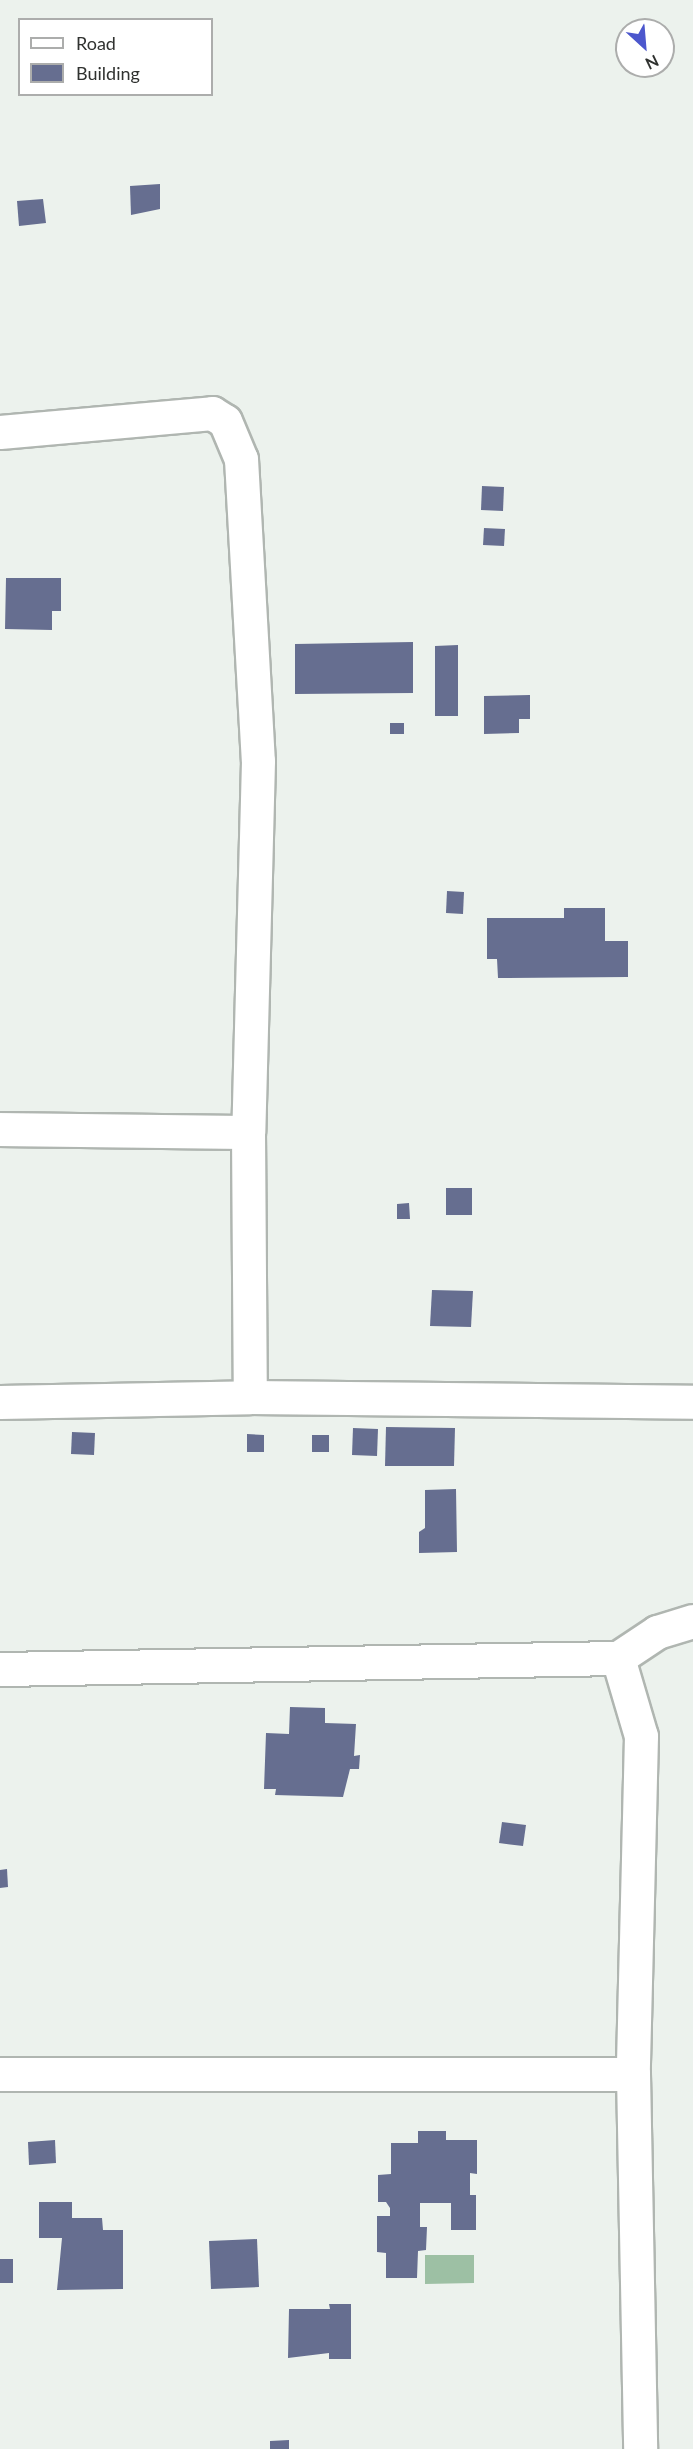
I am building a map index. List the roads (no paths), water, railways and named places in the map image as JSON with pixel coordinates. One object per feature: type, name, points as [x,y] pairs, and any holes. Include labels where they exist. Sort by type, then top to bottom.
[{"type":"street","points":[[0,432],[212,413],[225,421],[233,435],[241,459],[258,761],[248,1132],[250,1397]]},
{"type":"street","points":[[0,1129],[248,1132]]},
{"type":"street","points":[[0,1402],[250,1397],[693,1402]]},
{"type":"street","points":[[0,1669],[618,1658],[657,1632],[693,1621]]},
{"type":"street","points":[[618,1658],[640,1736],[633,2074],[640,2449]]},
{"type":"street","points":[[0,2074],[633,2074]]}]
